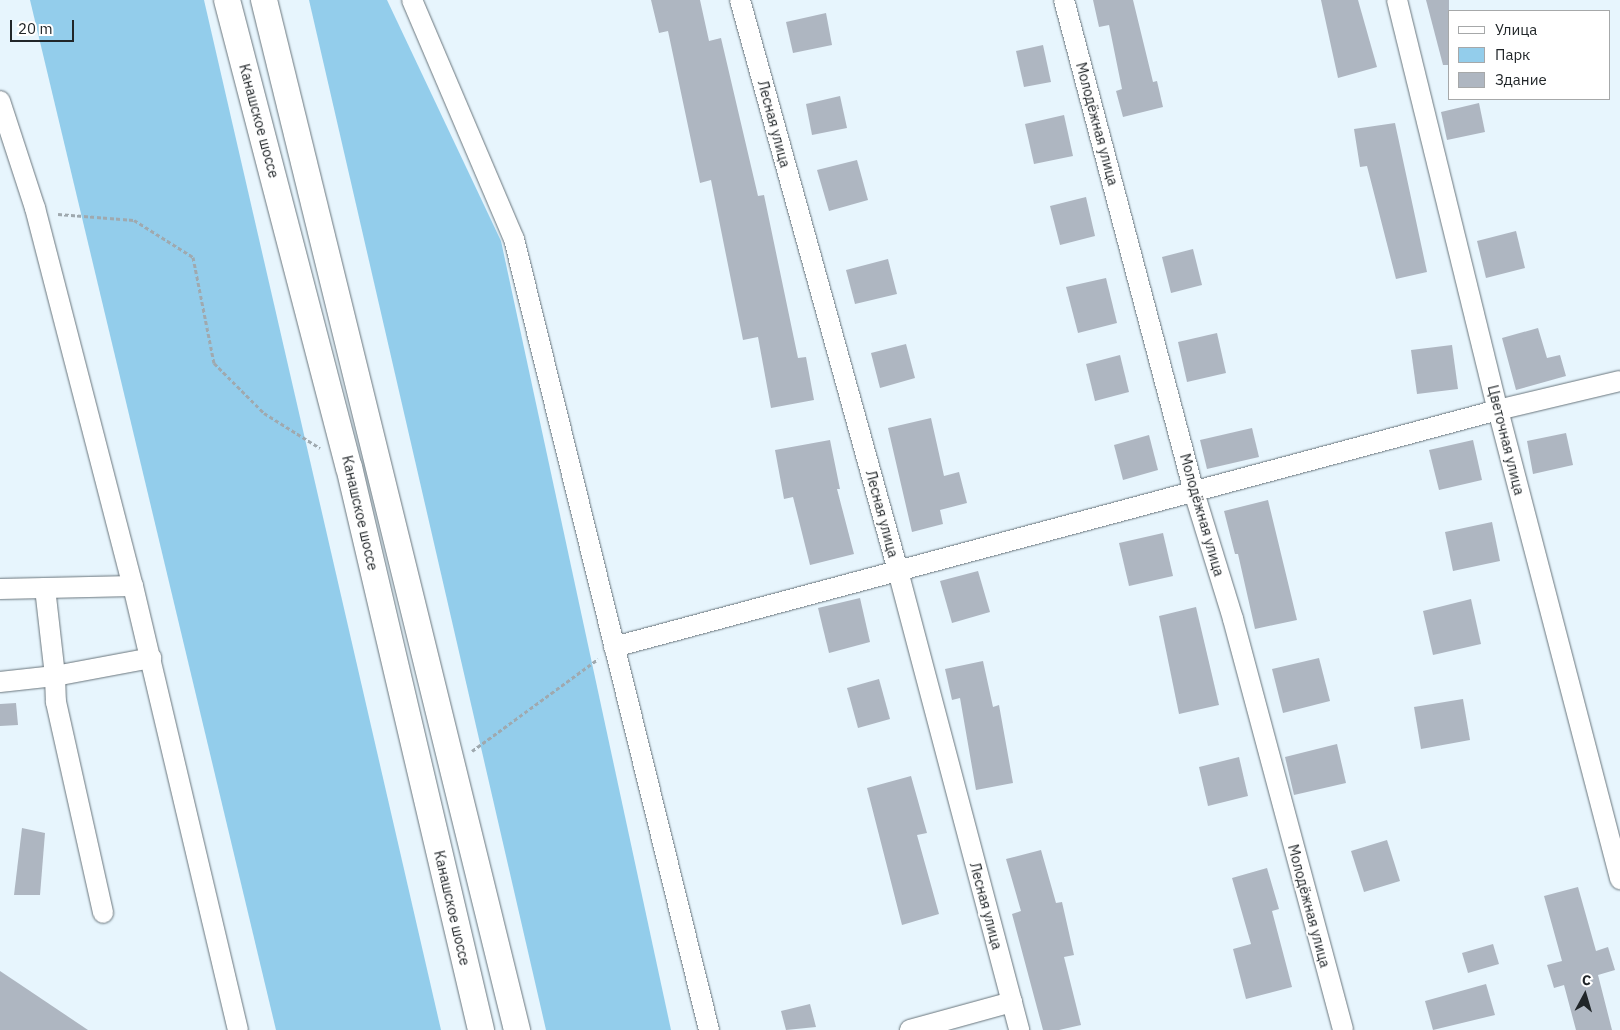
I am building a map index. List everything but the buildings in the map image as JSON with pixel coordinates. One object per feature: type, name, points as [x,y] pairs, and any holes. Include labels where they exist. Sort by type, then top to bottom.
[{"type":"main road","name":"Канашское шоссе","points":[[227,0],[349,467],[481,1030]]},
{"type":"main road","name":"Канашское шоссе","points":[[264,0],[517,1030]]},
{"type":"street","points":[[412,0],[514,239],[709,1030]]},
{"type":"street","name":"Лесная улица","points":[[740,0],[898,571],[1019,1030]]},
{"type":"street","name":"Молодёжная улица","points":[[1064,0],[1194,492],[1233,619],[1343,1030]]},
{"type":"street","name":"Цветочная улица","points":[[1397,0],[1498,410],[1620,879]]},
{"type":"street","points":[[0,101],[36,208],[133,586],[238,1030]]},
{"type":"street","points":[[614,647],[1498,410],[1620,381]]},
{"type":"street","points":[[0,589],[133,586]]},
{"type":"street","points":[[45,588],[55,676],[56,702],[103,913]]},
{"type":"street","points":[[0,682],[55,676],[151,658]]},
{"type":"street","points":[[910,1030],[1012,1002]]},
{"type":"path","points":[[36,208],[66,217],[134,220],[193,257],[214,363],[264,413],[349,467]]},
{"type":"path","points":[[472,751],[614,647]]},
{"type":"green space","points":[[30,0],[204,0],[441,1030],[276,1030]]},
{"type":"green space","points":[[309,0],[387,0],[501,241],[671,1030],[546,1030]]}]
